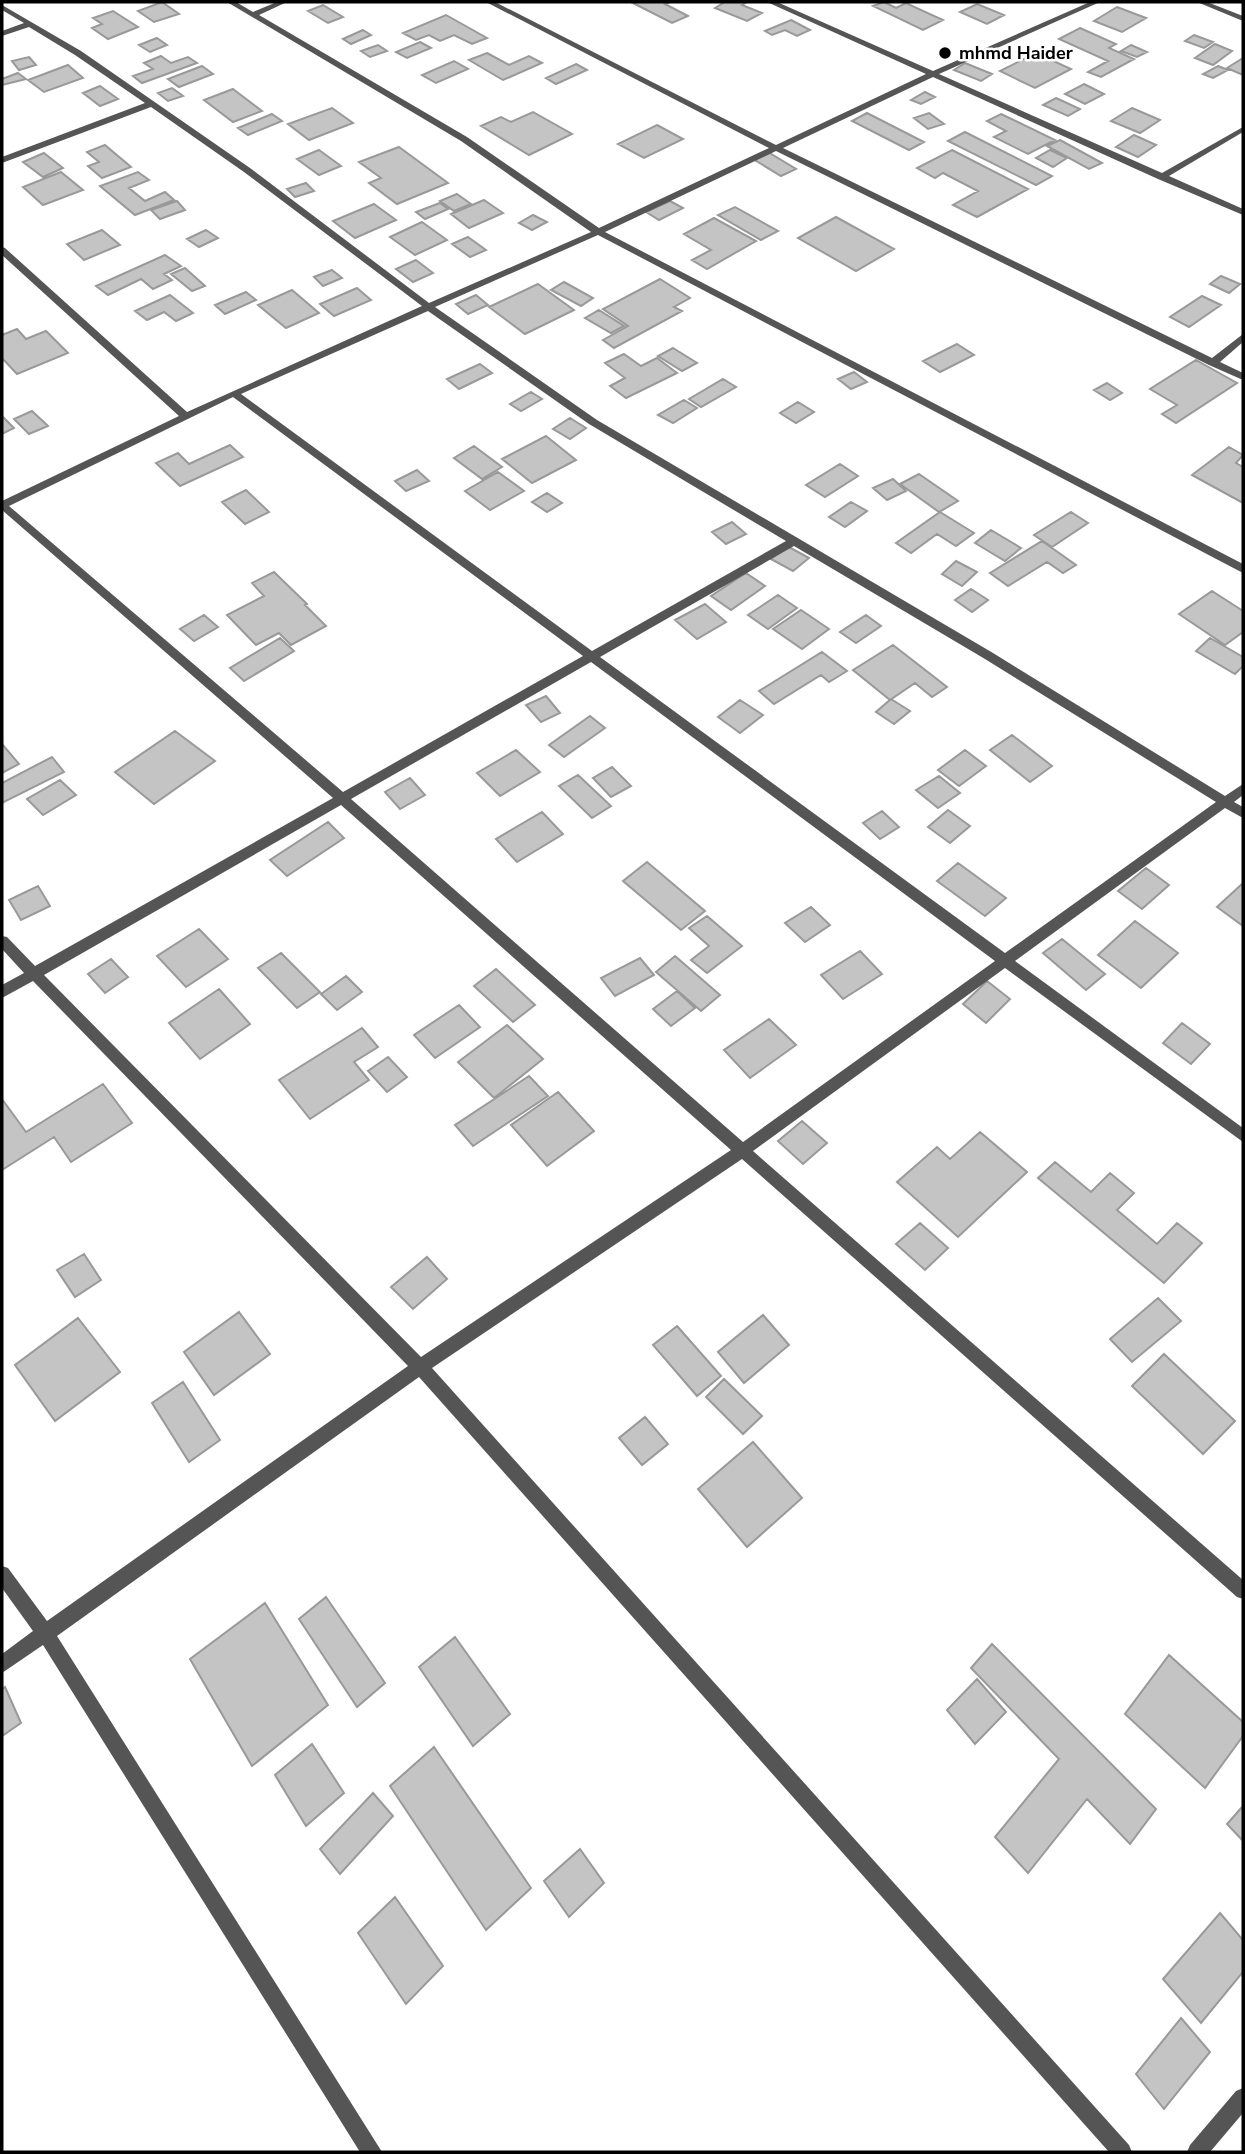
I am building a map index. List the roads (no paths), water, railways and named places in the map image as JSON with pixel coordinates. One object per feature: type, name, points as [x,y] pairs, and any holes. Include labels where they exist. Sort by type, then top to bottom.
[{"type":"street","points":[[231,2],[464,139],[598,232],[1243,569]]},
{"type":"street","points":[[252,15],[283,2]]},
{"type":"street","points":[[490,2],[778,149],[1243,377]]},
{"type":"street","points":[[771,2],[1243,212]]},
{"type":"street","points":[[1096,2],[935,73],[598,232],[234,393],[2,505],[342,798],[1243,1591]]},
{"type":"street","points":[[1201,2],[1243,19]]},
{"type":"street","points":[[2,6],[247,170],[427,306],[593,422],[989,656],[1243,813]]},
{"type":"street","points":[[2,34],[29,23]]},
{"type":"street","points":[[2,160],[151,104]]},
{"type":"street","points":[[1161,177],[1243,128]]},
{"type":"street","points":[[2,250],[185,416]]},
{"type":"street","points":[[1212,363],[1243,337]]},
{"type":"street","points":[[234,393],[1243,1136]]},
{"type":"street","points":[[2,992],[793,542]]},
{"type":"street","points":[[2,1664],[420,1367],[743,1150],[1243,789]]},
{"type":"street","points":[[2,941],[420,1367],[1122,2152]]},
{"type":"street","points":[[2,1574],[45,1633],[372,2152]]},
{"type":"street","points":[[1197,2152],[1243,2098]]},
{"type":"place","name":"mhmd Haider","points":[[945,53]]}]
